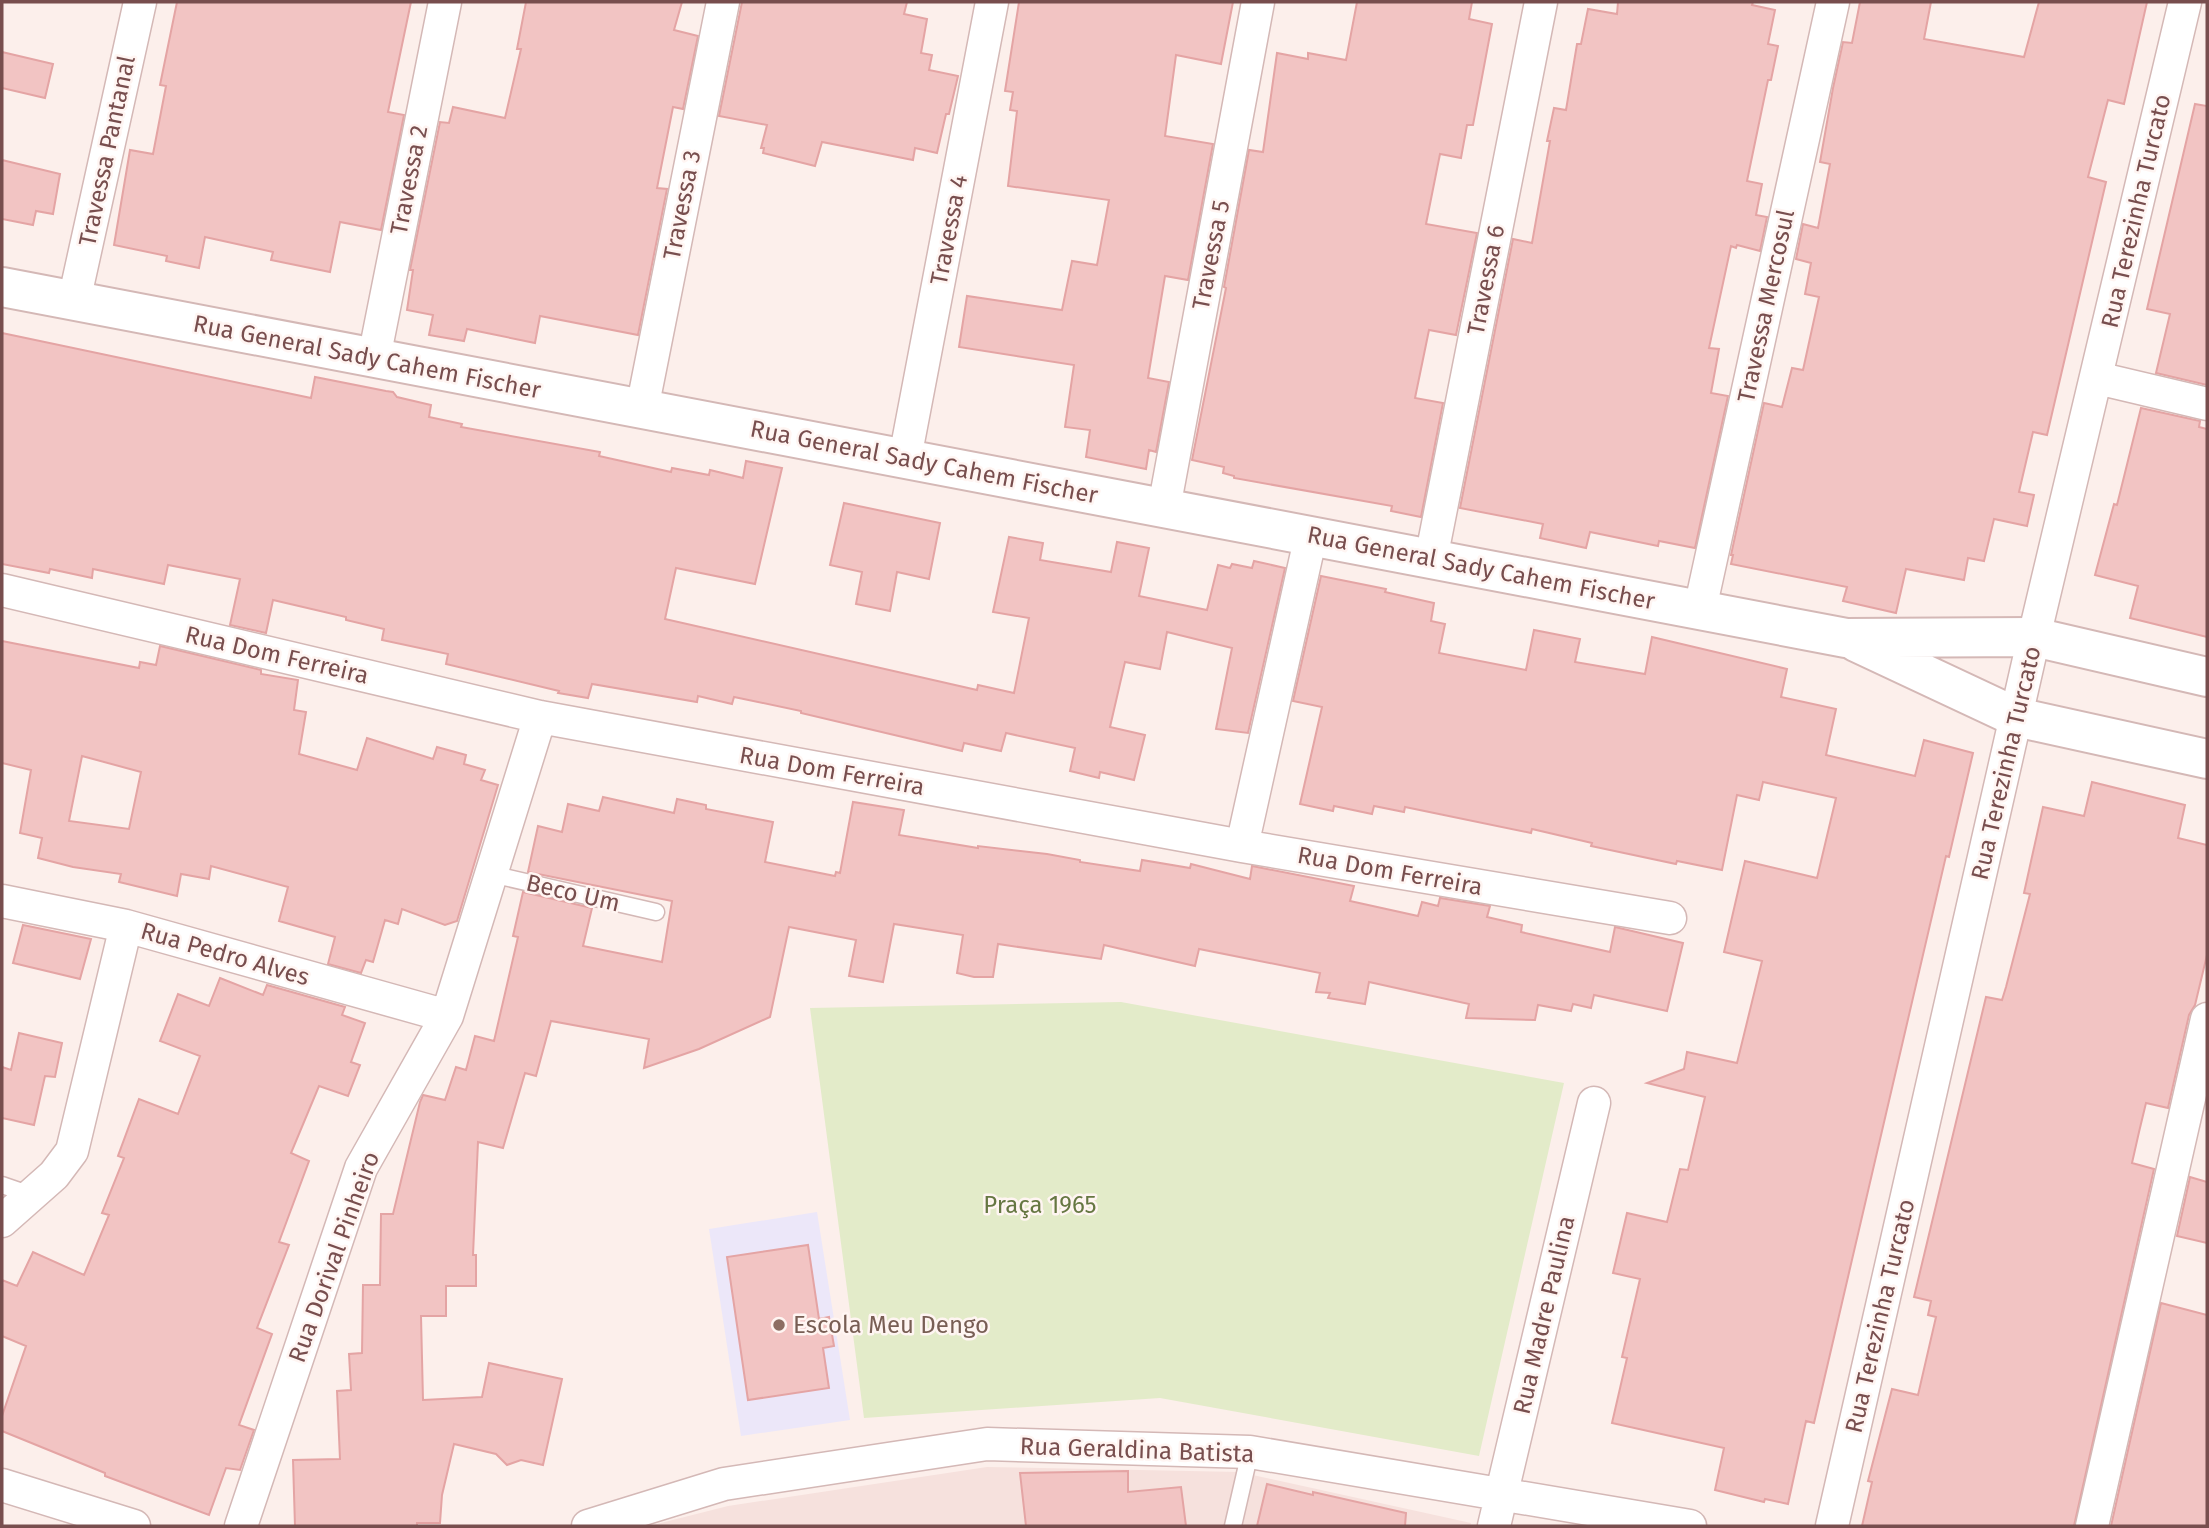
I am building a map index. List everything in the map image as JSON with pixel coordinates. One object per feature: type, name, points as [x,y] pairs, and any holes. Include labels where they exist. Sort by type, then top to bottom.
[{"type":"street","name":"Travessa Pantanal","points":[[74,301],[139,2]]},
{"type":"street","name":"Travessa 2","points":[[374,358],[445,2]]},
{"type":"street","name":"Travessa 3","points":[[642,409],[723,2]]},
{"type":"street","name":"Travessa 4","points":[[905,458],[992,2]]},
{"type":"street","name":"Travessa 5","points":[[1164,508],[1258,2]]},
{"type":"street","name":"Travessa 6","points":[[1431,559],[1541,2]]},
{"type":"street","name":"Travessa Mercosul","points":[[1700,610],[1832,2]]},
{"type":"street","name":"Rua Terezinha Turcato","points":[[1832,1526],[2034,637],[2185,2]]},
{"type":"street","name":"Rua General Sady Cahem Fischer","points":[[2,287],[1846,638]]},
{"type":"street","points":[[2096,377],[2207,404]]},
{"type":"street","points":[[1242,846],[1311,536]]},
{"type":"street","name":"Rua Dom Ferreira","points":[[2,590],[540,717],[1242,846],[1670,918]]},
{"type":"street","points":[[1846,638],[2034,637],[2207,677]]},
{"type":"street","points":[[1846,638],[2016,717],[2207,759]]},
{"type":"street","name":"Rua Dorival Pinheiro","points":[[241,1526],[361,1168],[447,1016],[540,717]]},
{"type":"street","name":"Rua Pedro Alves","points":[[2,901],[126,926],[447,1016]]},
{"type":"street","points":[[2,1221],[16,1190],[54,1175],[72,1151],[126,926]]},
{"type":"street","points":[[2092,1526],[2207,1019]]},
{"type":"street","name":"Rua Madre Paulina","points":[[1494,1526],[1594,1103]]},
{"type":"street","name":"Rua Geraldina Batista","points":[[588,1526],[724,1484],[987,1444],[1251,1452],[1690,1526]]},
{"type":"street","points":[[2,1485],[134,1526]]},
{"type":"lane","name":"Beco Um","points":[[491,874],[656,912]]},
{"type":"lane","points":[[1233,1526],[1251,1452]]},
{"type":"shaded area","name":"Escola Meu Dengo","points":[[817,1212],[850,1420],[741,1436],[709,1229]]},
{"type":"shaded area","points":[[987,1467],[1239,1472],[1471,1523],[1470,1526],[649,1526],[728,1506]]},
{"type":"green space","name":"Praça 1965","points":[[1121,1002],[1564,1083],[1479,1456],[1160,1398],[864,1418],[810,1008]]},
{"type":"building","points":[[177,2],[411,2],[388,112],[404,115],[381,230],[340,222],[330,272],[271,260],[273,252],[205,237],[199,268],[166,261],[167,256],[114,245],[130,150],[153,154],[166,86],[160,85]]},
{"type":"building","points":[[526,2],[682,2],[674,30],[698,36],[683,109],[673,107],[657,188],[667,189],[638,335],[540,316],[535,343],[467,329],[464,341],[429,335],[433,315],[407,310],[413,270],[410,270],[440,122],[449,123],[453,107],[505,118],[521,49],[517,49]]},
{"type":"building","points":[[742,2],[907,2],[904,14],[927,19],[921,53],[932,55],[929,70],[958,76],[937,153],[915,148],[913,160],[822,142],[815,166],[763,153],[764,148],[761,148],[767,125],[719,116]]},
{"type":"building","points":[[1019,2],[1233,2],[1221,64],[1176,55],[1165,136],[1213,144],[1188,280],[1165,276],[1148,378],[1169,382],[1156,452],[1149,450],[1146,469],[1086,457],[1090,430],[1065,427],[1074,365],[959,347],[967,296],[1062,310],[1072,261],[1097,265],[1109,200],[1008,186],[1017,111],[1010,110],[1013,92],[1005,91]]},
{"type":"building","points":[[1357,2],[1472,2],[1469,19],[1492,24],[1473,125],[1467,125],[1461,158],[1440,154],[1426,224],[1477,233],[1456,335],[1429,330],[1415,398],[1443,403],[1421,517],[1391,511],[1392,506],[1234,478],[1223,473],[1224,467],[1192,460],[1226,288],[1224,287],[1249,150],[1263,152],[1277,53],[1308,59],[1308,53],[1346,60]]},
{"type":"building","points":[[1618,2],[1753,2],[1752,5],[1775,10],[1768,44],[1778,46],[1771,80],[1768,80],[1747,181],[1762,184],[1756,215],[1767,217],[1760,251],[1731,246],[1709,348],[1719,349],[1711,393],[1728,396],[1695,548],[1659,541],[1658,546],[1590,532],[1586,548],[1540,538],[1543,524],[1460,508],[1513,239],[1532,243],[1554,108],[1566,110],[1577,44],[1581,44],[1588,9],[1617,14]]},
{"type":"building","points":[[1860,2],[1931,2],[1924,39],[2024,57],[2039,2],[2147,2],[2124,104],[2108,100],[2088,177],[2106,182],[2047,435],[2033,432],[2019,492],[2034,495],[2027,526],[1994,519],[1984,561],[1968,558],[1964,580],[1906,569],[1896,613],[1843,601],[1847,587],[1731,564],[1764,403],[1782,407],[1792,368],[1803,370],[1819,297],[1805,294],[1811,263],[1796,259],[1803,224],[1818,228],[1830,164],[1820,162],[1833,88],[1843,42],[1852,43]]},
{"type":"building","points":[[2,52],[53,64],[45,98],[2,88]]},
{"type":"building","points":[[2195,104],[2207,106],[2207,385],[2156,373],[2170,314],[2147,309]]},
{"type":"building","points":[[2,160],[60,174],[53,214],[36,211],[33,225],[2,219]]},
{"type":"building","points":[[2,333],[311,398],[315,377],[393,392],[397,397],[431,405],[429,417],[462,424],[461,427],[600,452],[599,456],[671,472],[672,468],[709,475],[710,470],[743,478],[746,461],[782,468],[755,584],[676,568],[665,619],[977,690],[978,685],[1014,693],[1029,618],[993,612],[1009,537],[1043,543],[1040,560],[1111,572],[1117,542],[1149,548],[1139,596],[1207,610],[1218,565],[1230,568],[1232,564],[1252,568],[1254,561],[1285,568],[1248,733],[1216,729],[1232,648],[1167,632],[1160,669],[1125,662],[1110,727],[1145,735],[1134,780],[1100,772],[1099,778],[1070,771],[1075,748],[1006,733],[1001,751],[964,743],[962,751],[734,697],[732,704],[698,696],[697,702],[592,684],[588,698],[558,693],[559,691],[446,664],[448,654],[382,640],[384,629],[273,600],[266,633],[230,625],[240,579],[168,565],[164,584],[93,569],[92,578],[50,569],[49,573],[2,564]]},
{"type":"building","points":[[2141,408],[2200,421],[2199,427],[2207,429],[2207,637],[2130,618],[2138,586],[2095,575],[2114,504],[2117,505]]},
{"type":"building","points":[[844,503],[940,523],[929,579],[897,572],[890,611],[856,604],[862,572],[830,565]]},
{"type":"building","points":[[1321,576],[1386,589],[1385,592],[1434,603],[1431,621],[1445,624],[1439,653],[1526,670],[1534,630],[1580,639],[1575,662],[1645,674],[1652,637],[1787,669],[1781,697],[1836,709],[1826,755],[1915,776],[1924,740],[1973,753],[1949,857],[1946,856],[1814,1423],[1806,1421],[1788,1504],[1765,1499],[1764,1502],[1715,1490],[1724,1448],[1612,1423],[1627,1358],[1622,1357],[1640,1279],[1613,1273],[1627,1213],[1667,1222],[1680,1169],[1688,1170],[1705,1097],[1647,1083],[1684,1069],[1687,1052],[1737,1063],[1762,961],[1724,952],[1745,861],[1817,878],[1836,798],[1763,782],[1759,800],[1737,795],[1722,870],[1677,861],[1676,864],[1591,846],[1592,843],[1532,829],[1531,833],[1405,807],[1404,812],[1374,806],[1372,814],[1334,806],[1333,811],[1300,804],[1322,707],[1293,701]]},
{"type":"building","points":[[2,641],[139,668],[140,662],[156,665],[160,646],[261,670],[261,674],[298,680],[294,710],[306,712],[299,754],[357,770],[367,738],[433,759],[437,747],[466,755],[464,764],[485,770],[481,780],[498,785],[457,921],[445,925],[402,909],[398,924],[385,920],[373,962],[366,960],[361,973],[328,964],[335,937],[279,921],[288,887],[211,866],[209,879],[181,874],[177,896],[119,882],[121,874],[73,867],[38,858],[42,838],[20,833],[31,770],[2,763]],"holes":[[[82,756],[141,772],[129,829],[69,821]]]},
{"type":"building","points":[[2092,782],[2185,805],[2178,838],[2207,845],[2207,955],[2195,1005],[2189,1015],[2168,1108],[2146,1103],[2139,1132],[2132,1163],[2154,1169],[2074,1526],[1862,1526],[1872,1482],[1868,1481],[1892,1389],[1918,1395],[1936,1317],[1928,1315],[1931,1301],[1914,1297],[1986,997],[2002,1000],[2006,987],[2030,894],[2024,893],[2043,807],[2084,816]]},
{"type":"building","points":[[603,797],[674,813],[677,799],[706,805],[706,809],[773,822],[765,862],[835,876],[836,872],[840,873],[853,802],[904,810],[899,835],[978,848],[1047,854],[1140,871],[1142,860],[1190,868],[1191,864],[1250,879],[1252,866],[1354,886],[1350,901],[1418,916],[1422,902],[1438,906],[1440,898],[1490,906],[1487,917],[1522,925],[1521,932],[1610,952],[1615,927],[1683,943],[1667,1011],[1594,995],[1591,1008],[1573,1004],[1571,1011],[1538,1005],[1535,1020],[1466,1018],[1469,1004],[1369,982],[1365,1004],[1328,998],[1330,993],[1316,992],[1320,973],[1199,949],[1195,966],[1104,945],[1101,959],[998,944],[993,977],[974,977],[957,973],[963,935],[894,924],[883,982],[849,976],[856,940],[789,927],[770,1017],[699,1049],[644,1068],[649,1039],[551,1021],[536,1076],[525,1073],[503,1148],[478,1142],[473,1255],[476,1255],[476,1286],[446,1286],[446,1316],[421,1316],[423,1400],[482,1397],[489,1363],[562,1379],[543,1465],[521,1460],[507,1465],[496,1454],[454,1444],[442,1495],[440,1523],[417,1523],[417,1526],[295,1526],[293,1460],[340,1459],[337,1391],[351,1390],[349,1354],[362,1353],[363,1285],[380,1285],[381,1214],[393,1214],[420,1102],[423,1095],[445,1100],[456,1067],[466,1070],[475,1036],[494,1041],[518,937],[513,936],[523,892],[592,908],[583,946],[662,962],[672,901],[528,872],[538,826],[562,832],[568,804],[599,811]]},
{"type":"building","points":[[23,925],[91,939],[80,979],[13,963]]},
{"type":"building","points":[[220,978],[263,995],[267,985],[345,1007],[342,1015],[365,1023],[351,1062],[360,1065],[348,1096],[319,1086],[291,1153],[309,1161],[279,1242],[289,1245],[257,1328],[272,1334],[239,1425],[254,1430],[240,1470],[226,1468],[209,1515],[105,1476],[105,1473],[2,1431],[2,1416],[26,1346],[2,1336],[2,1280],[17,1286],[33,1252],[84,1275],[109,1215],[102,1213],[124,1158],[118,1156],[139,1099],[178,1114],[200,1056],[160,1041],[178,994],[209,1006]]},
{"type":"building","points":[[19,1033],[62,1043],[55,1077],[45,1076],[34,1125],[2,1118],[2,1067],[11,1070]]},
{"type":"building","points":[[2190,1177],[2207,1182],[2207,1243],[2177,1236]]},
{"type":"building","points":[[808,1245],[819,1319],[829,1317],[834,1346],[823,1348],[829,1388],[748,1400],[727,1257]]},
{"type":"building","points":[[2161,1303],[2207,1315],[2207,1526],[2111,1526]]},
{"type":"building","points":[[1128,1471],[1128,1492],[1181,1487],[1186,1526],[1026,1526],[1020,1473]]},
{"type":"building","points":[[1267,1484],[1406,1513],[1405,1526],[1257,1526]]},
{"type":"place","name":"Escola Meu Dengo","points":[[779,1325]]}]
